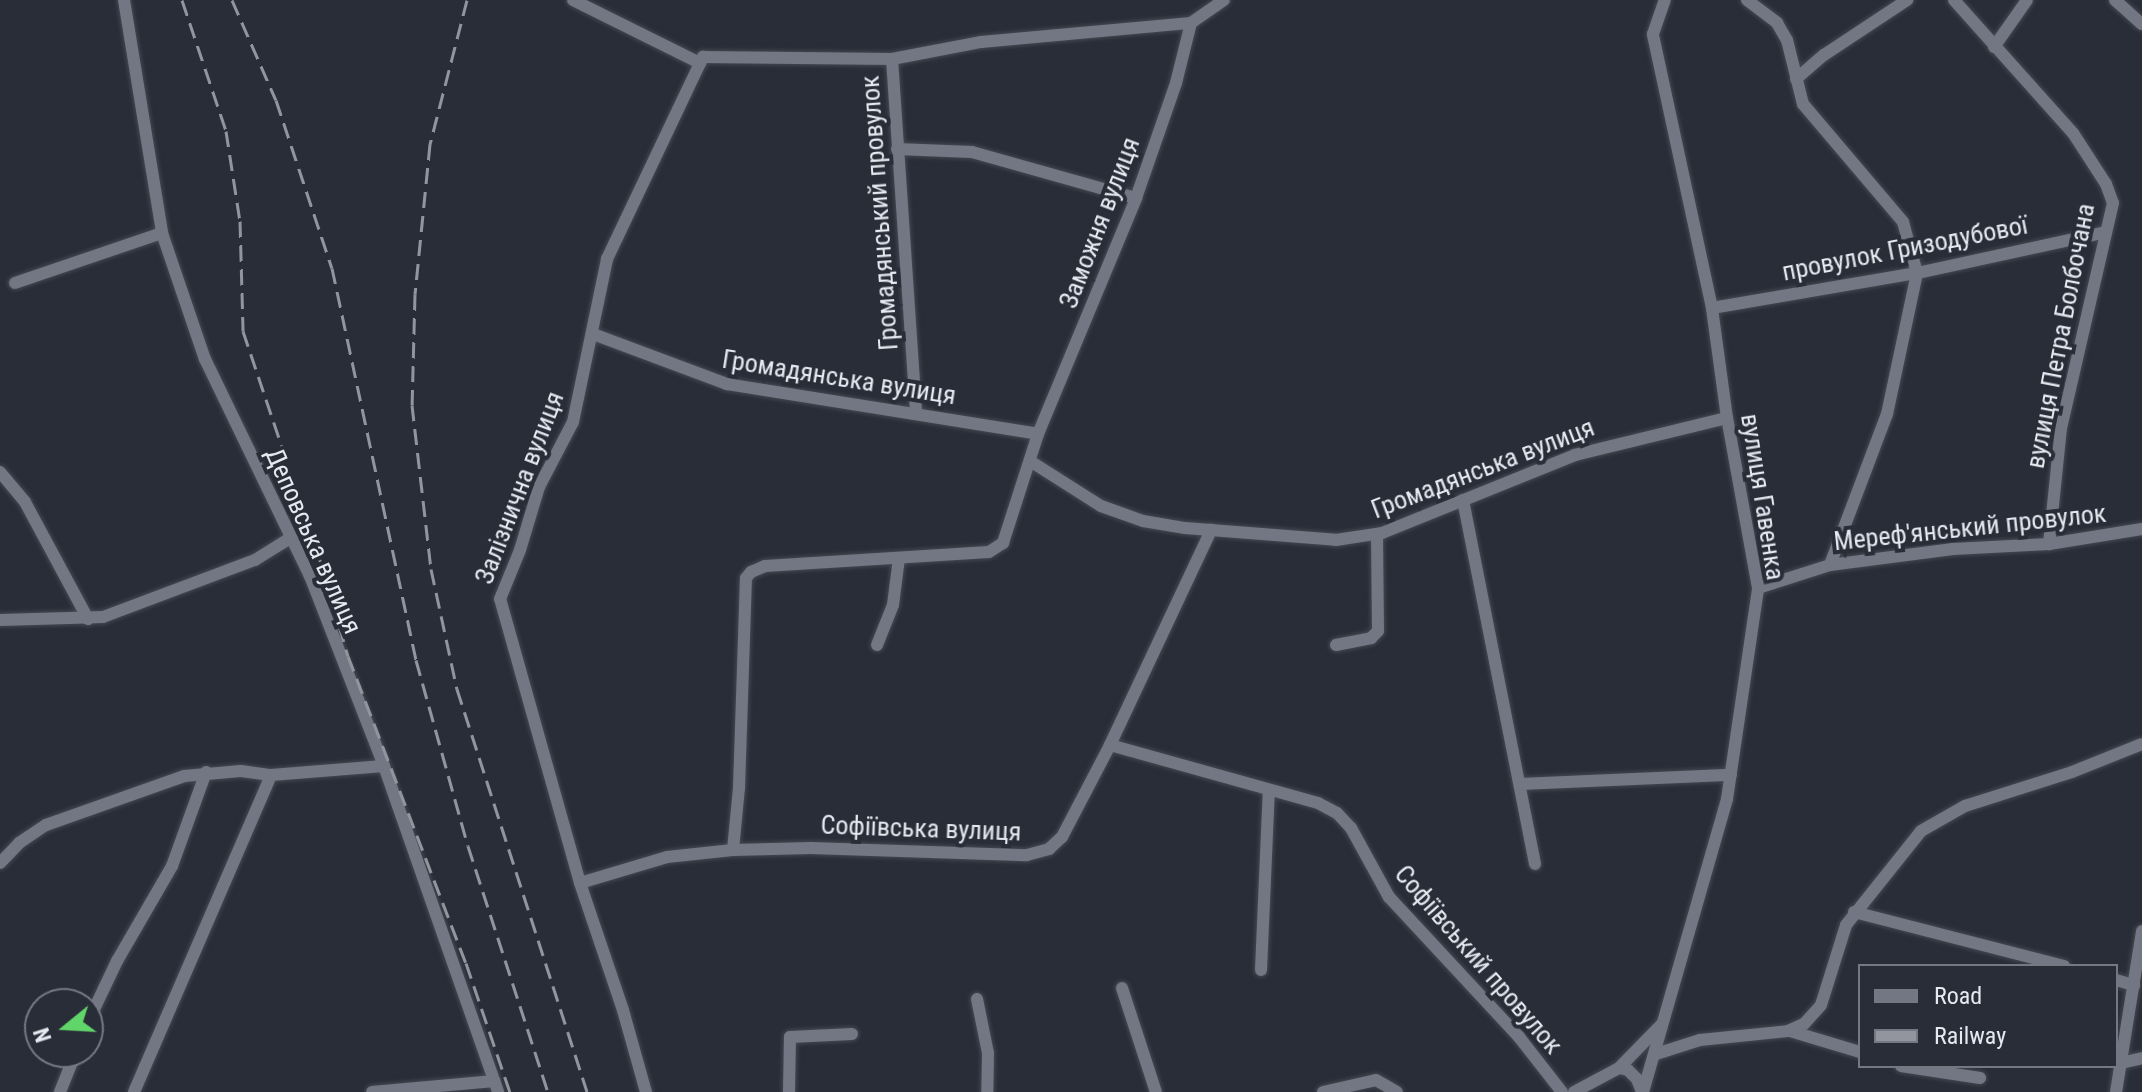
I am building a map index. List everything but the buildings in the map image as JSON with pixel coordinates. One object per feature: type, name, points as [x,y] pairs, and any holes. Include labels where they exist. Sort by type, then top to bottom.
[{"type":"street","name":"Деповська вулиця","points":[[124,0],[162,233],[205,359],[289,539],[310,576],[384,766],[496,1087]]},
{"type":"street","points":[[573,0],[700,63],[703,57],[892,59],[981,42],[1191,23],[1224,0]]},
{"type":"street","name":"вулиця Гавенка","points":[[1642,1092],[1666,1020],[1731,775],[1758,588],[1727,418],[1712,308],[1653,34],[1665,0]]},
{"type":"street","points":[[1747,0],[1777,23],[1787,40],[1803,104],[1903,222],[1917,273],[1887,414],[1830,565]]},
{"type":"street","points":[[1796,79],[1824,55],[1907,0]]},
{"type":"street","name":"вулиця Петра Болбочана","points":[[1954,0],[2073,133],[2101,175],[2113,203],[2061,428],[2049,544]]},
{"type":"street","points":[[1994,47],[2027,0]]},
{"type":"street","points":[[2115,0],[2142,24]]},
{"type":"street","name":"Заможня вулиця","points":[[899,558],[989,552],[1000,547],[1038,434],[1136,198],[1176,83],[1191,23]]},
{"type":"street","name":"Громадянський провулок","points":[[892,59],[916,412]]},
{"type":"street","name":"Залізнична вулиця","points":[[646,1092],[623,1010],[580,883],[500,599],[520,550],[539,487],[573,422],[607,259],[700,63]]},
{"type":"street","points":[[897,149],[972,152],[1136,198]]},
{"type":"street","name":"провулок Гризодубової","points":[[1712,308],[1917,273],[2106,232]]},
{"type":"street","points":[[15,283],[162,233]]},
{"type":"street","name":"Громадянська вулиця","points":[[593,334],[727,384],[1038,434]]},
{"type":"street","name":"Громадянська вулиця","points":[[1030,461],[1101,506],[1163,526],[1336,540],[1377,534],[1575,455],[1727,418]]},
{"type":"street","points":[[0,472],[21,494],[88,619]]},
{"type":"street","points":[[1463,500],[1535,864]]},
{"type":"street","name":"Мереф'янський провулок","points":[[1758,588],[1830,565],[1953,549],[2049,544],[2142,529]]},
{"type":"street","name":"Софіївська вулиця","points":[[580,883],[667,857],[733,850],[1041,853],[1062,837],[1110,745],[1211,530]]},
{"type":"street","points":[[1336,645],[1371,638],[1378,631],[1377,534]]},
{"type":"street","points":[[0,620],[88,619],[123,610],[255,560],[289,539]]},
{"type":"street","points":[[733,850],[739,788],[746,578],[751,572],[765,566],[899,558],[893,605],[877,645]]},
{"type":"street","points":[[1788,1031],[1811,1019],[1821,1005],[1837,945],[1854,912],[1900,854],[1932,822],[1976,802],[2072,772],[2142,744]]},
{"type":"street","name":"Софіївський провулок","points":[[1110,745],[1328,807],[1344,819],[1389,897],[1519,1037],[1562,1092]]},
{"type":"street","points":[[0,863],[19,843],[46,825],[184,776],[206,772],[271,775],[384,766]]},
{"type":"street","points":[[104,988],[172,866],[206,772]]},
{"type":"street","points":[[134,1092],[271,775]]},
{"type":"street","points":[[1521,784],[1731,775]]},
{"type":"street","points":[[1261,970],[1269,790]]},
{"type":"street","points":[[1854,912],[2056,964]]},
{"type":"street","points":[[2116,1092],[2142,931]]},
{"type":"street","points":[[2118,981],[2134,985]]},
{"type":"street","points":[[1122,988],[1156,1092]]},
{"type":"street","points":[[977,999],[988,1053],[987,1092]]},
{"type":"street","points":[[1574,1092],[1619,1068],[1666,1020]]},
{"type":"street","points":[[1656,1054],[1725,1036],[1788,1031],[1858,1051]]},
{"type":"street","points":[[789,1092],[790,1037],[852,1034]]},
{"type":"street","points":[[2121,1063],[2142,1058]]},
{"type":"street","points":[[60,1092],[70,1068]]},
{"type":"street","points":[[1619,1068],[1628,1070],[1637,1079],[1642,1092]]},
{"type":"street","points":[[1914,1068],[1980,1078]]},
{"type":"street","points":[[1323,1092],[1376,1080],[1397,1092]]},
{"type":"street","points":[[372,1092],[496,1087]]},
{"type":"railway","points":[[182,0],[226,131],[240,221],[243,331],[319,557],[348,656],[466,963],[510,1092]]},
{"type":"railway","points":[[232,0],[276,100],[332,268],[416,660],[468,846],[548,1092]]},
{"type":"railway","points":[[467,0],[430,144],[415,294],[412,405],[431,569],[457,689],[587,1092]]}]
